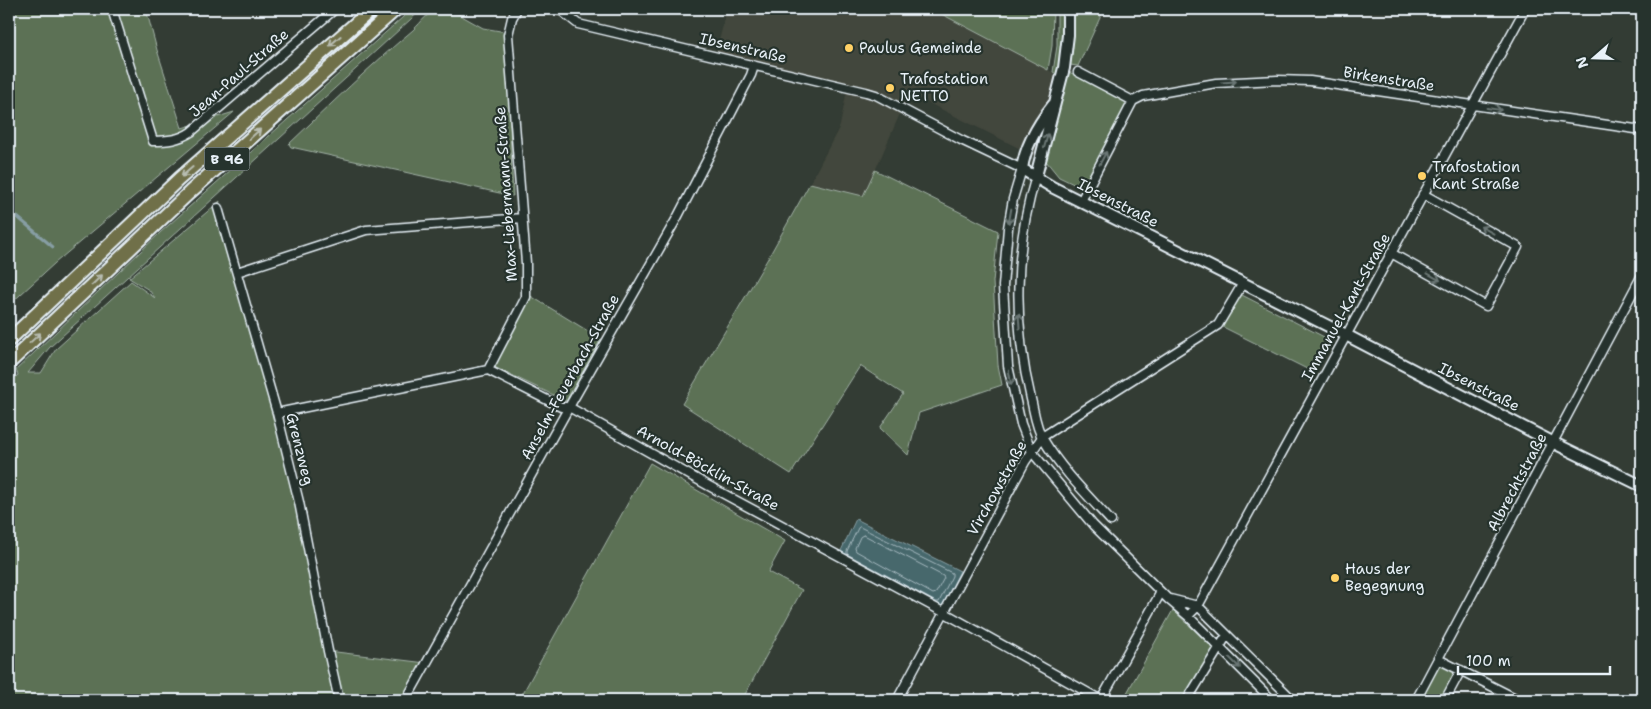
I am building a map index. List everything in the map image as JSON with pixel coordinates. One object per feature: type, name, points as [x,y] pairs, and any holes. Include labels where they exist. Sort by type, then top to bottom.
[{"type":"highway","name":"B 96","points":[[9,340],[179,179],[372,9]]},
{"type":"highway","name":"B 96","points":[[9,363],[190,192],[396,9]]},
{"type":"street","name":"Jean-Paul-Straße","points":[[112,9],[153,141],[170,141],[191,132],[335,9]]},
{"type":"street","name":"Max-Liebermann-Straße","points":[[488,370],[526,297],[526,262],[508,35],[512,18],[518,9]]},
{"type":"street","name":"Ibsenstraße","points":[[560,9],[578,24],[876,95],[1554,443],[1642,486]]},
{"type":"street","points":[[1068,9],[1068,35],[1064,68],[1053,105],[1050,127],[1027,206],[1019,277],[1019,318],[1022,352],[1027,378],[1042,437],[1072,478],[1111,521]]},
{"type":"street","name":"Immanuel-Kant-Straße","points":[[1188,616],[1198,606],[1525,9]]},
{"type":"street","name":"Anselm-Feuerbach-Straße","points":[[406,700],[569,407],[677,218],[754,66]]},
{"type":"street","points":[[1078,72],[1133,101],[1081,201]]},
{"type":"street","name":"Birkenstraße","points":[[1133,101],[1142,96],[1216,82],[1310,80],[1471,106],[1642,130]]},
{"type":"street","points":[[1053,105],[1042,119],[1023,157],[1022,169],[1013,199],[1008,228],[1003,286],[1008,366],[1021,424],[1032,452],[1093,525],[1220,647],[1272,700]]},
{"type":"street","points":[[1391,253],[1486,306],[1518,248],[1423,194]]},
{"type":"street","name":"Grenzweg","points":[[218,208],[300,502],[328,651],[340,700]]},
{"type":"street","points":[[237,272],[366,230],[522,218]]},
{"type":"street","name":"Albrechtstraße","points":[[1416,700],[1642,275]]},
{"type":"street","name":"Virchowstraße","points":[[897,700],[969,566],[1042,437],[1218,325],[1243,283]]},
{"type":"street","points":[[277,414],[488,370]]},
{"type":"street","name":"Arnold-Böcklin-Straße","points":[[488,370],[561,408],[569,407],[1101,700]]},
{"type":"street","points":[[1101,700],[1161,592]]},
{"type":"street","points":[[1168,599],[1198,606],[1293,700]]},
{"type":"street","points":[[1187,700],[1227,635]]},
{"type":"street","points":[[1438,658],[1519,700]]},
{"type":"street","points":[[1445,700],[1460,670]]},
{"type":"shaded area","points":[[727,9],[932,9],[1067,80],[1045,161],[909,93],[864,196],[810,183],[840,126],[848,85],[715,57]]},
{"type":"green space","points":[[9,9],[146,9],[182,128],[234,112],[55,263],[9,305]]},
{"type":"green space","points":[[412,9],[422,9],[50,347],[28,373],[41,373],[56,349],[131,281],[155,298],[149,290],[129,278],[220,201],[218,208],[277,413],[328,651],[426,663],[406,700],[9,700],[9,383],[18,375],[16,370],[161,232]]},
{"type":"green space","points":[[439,9],[453,11],[483,28],[506,32],[513,196],[291,147],[289,144],[350,86],[413,30],[428,14]]},
{"type":"green space","points":[[932,9],[1053,9],[1052,46],[1048,70]]},
{"type":"green space","points":[[1057,9],[1063,9],[1061,58],[1058,75],[1053,72],[1057,46]]},
{"type":"green space","points":[[1073,9],[1104,9],[1078,66],[1070,65],[1074,33]]},
{"type":"green space","points":[[1069,72],[1125,100],[1128,106],[1082,188],[1059,177],[1046,161]]},
{"type":"green space","points":[[875,170],[998,231],[993,282],[998,365],[1002,385],[919,413],[908,455],[880,428],[903,394],[860,366],[791,474],[682,404],[810,183],[863,196]]},
{"type":"green space","points":[[1238,293],[1330,340],[1313,372],[1219,325]]},
{"type":"green space","points":[[529,295],[601,339],[566,401],[492,366]]},
{"type":"green space","points":[[650,463],[785,541],[768,572],[802,590],[742,700],[519,700]]},
{"type":"green space","points":[[1173,610],[1214,649],[1182,700],[1123,700]]},
{"type":"green space","points":[[1439,660],[1459,670],[1443,700],[1417,700]]},
{"type":"water","points":[[856,519],[960,571],[940,610],[839,555]]},
{"type":"waterway","points":[[9,210],[53,247]]},
{"type":"place","name":"Paulus Gemeinde","points":[[849,48]]},
{"type":"place","name":"Trafostation NETTO","points":[[890,88]]},
{"type":"place","name":"Trafostation Kant Straße","points":[[1422,176]]},
{"type":"place","name":"Haus der Begegnung","points":[[1335,578]]}]
